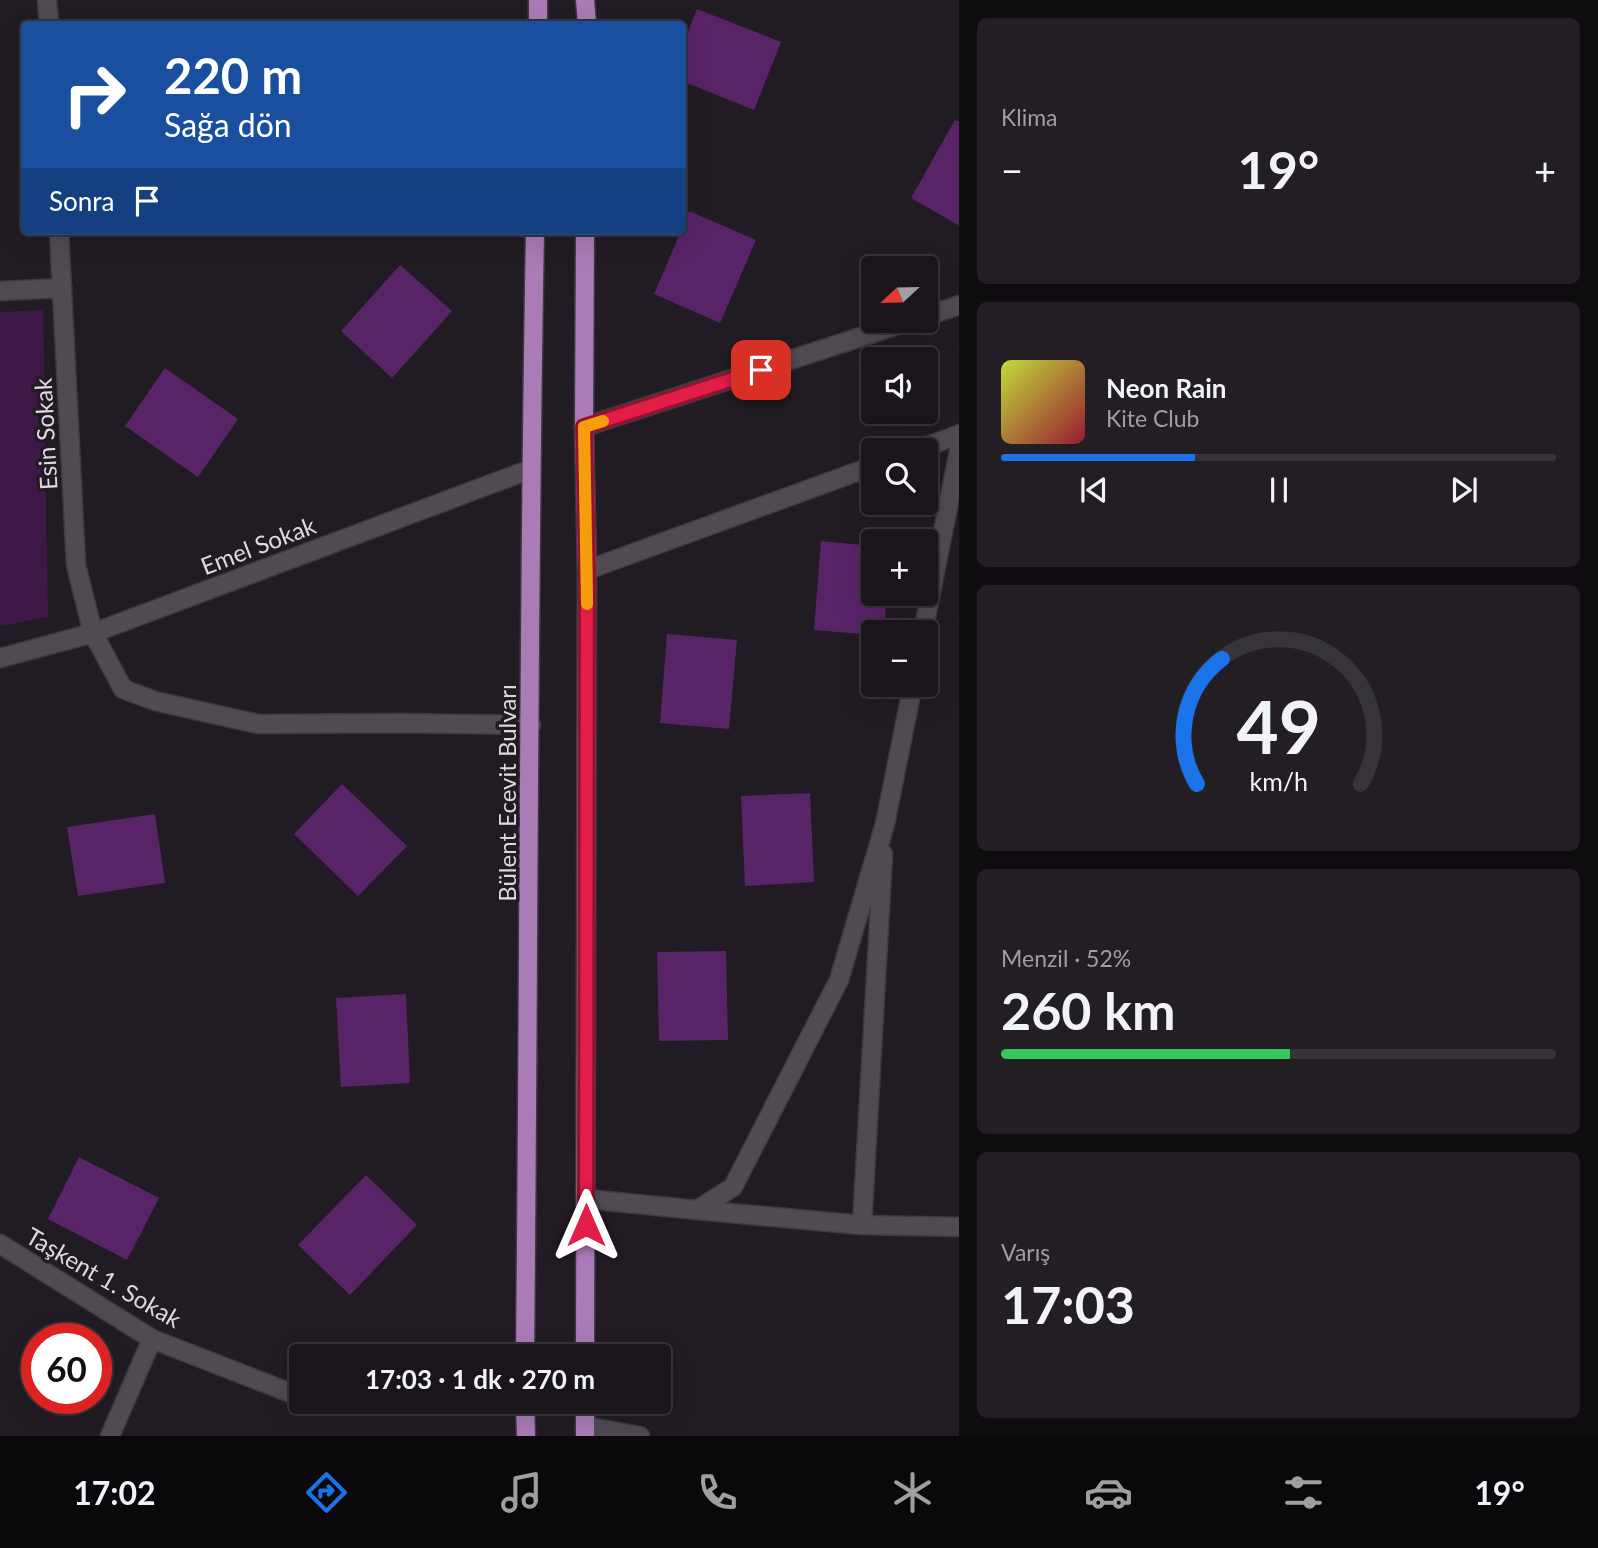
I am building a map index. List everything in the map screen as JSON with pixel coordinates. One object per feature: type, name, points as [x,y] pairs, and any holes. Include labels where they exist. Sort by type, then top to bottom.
[{"type":"main road","points":[[538,0],[538,21]]},
{"type":"main road","points":[[585,0],[587,21]]},
{"type":"main road","name":"Bülent Ecevit Bulvarı","points":[[526,1344],[535,235]]},
{"type":"main road","points":[[585,235],[585,1344]]},
{"type":"main road","points":[[526,1414],[526,1436]]},
{"type":"street","points":[[47,0],[49,21]]},
{"type":"street","name":"Esin Sokak","points":[[59,235],[76,565],[93,633],[123,689],[155,701],[258,724],[531,726]]},
{"type":"street","points":[[0,291],[62,288]]},
{"type":"street","points":[[938,312],[959,305]]},
{"type":"street","points":[[584,427],[873,333]]},
{"type":"street","points":[[938,442],[959,435]]},
{"type":"street","points":[[925,620],[959,446]]},
{"type":"street","name":"Emel Sokak","points":[[0,658],[93,633],[531,469]]},
{"type":"street","points":[[587,570],[861,470]]},
{"type":"street","points":[[697,1210],[733,1187],[839,980],[885,824],[909,697]]},
{"type":"street","points":[[862,1225],[885,824]]},
{"type":"street","points":[[586,1199],[862,1225],[959,1227]]},
{"type":"street","name":"Taşkent 1. Sokak","points":[[0,1244],[152,1339],[289,1392]]},
{"type":"street","points":[[110,1436],[152,1339]]},
{"type":"street","points":[[585,1431],[640,1436]]},
{"type":"shaded area","points":[[43,310],[48,617],[0,626],[0,312]]},
{"type":"building","points":[[697,9],[781,42],[754,110],[686,83],[686,37]]},
{"type":"building","points":[[955,120],[959,122],[959,225],[911,198]]},
{"type":"building","points":[[689,211],[756,240],[720,323],[654,294],[679,235],[686,235]]},
{"type":"building","points":[[400,265],[452,311],[392,378],[341,331]]},
{"type":"building","points":[[165,368],[238,419],[198,477],[125,426]]},
{"type":"building","points":[[821,541],[861,545],[861,606],[886,606],[885,620],[861,620],[861,634],[814,630]]},
{"type":"building","points":[[667,634],[737,640],[729,729],[660,723]]},
{"type":"building","points":[[342,784],[407,846],[358,896],[294,834]]},
{"type":"building","points":[[810,793],[814,882],[745,886],[741,796]]},
{"type":"building","points":[[155,814],[165,883],[78,896],[67,827]]},
{"type":"building","points":[[726,951],[728,1040],[659,1041],[657,952]]},
{"type":"building","points":[[406,994],[410,1083],[341,1087],[336,998]]},
{"type":"building","points":[[79,1157],[159,1198],[127,1260],[48,1219]]},
{"type":"building","points":[[366,1175],[417,1225],[350,1295],[298,1245]]},
{"type":"slow traffic","points":[[587,604],[584,427],[603,421]]},
{"type":"route","points":[[586,1225],[587,570],[584,427],[761,370]]}]
